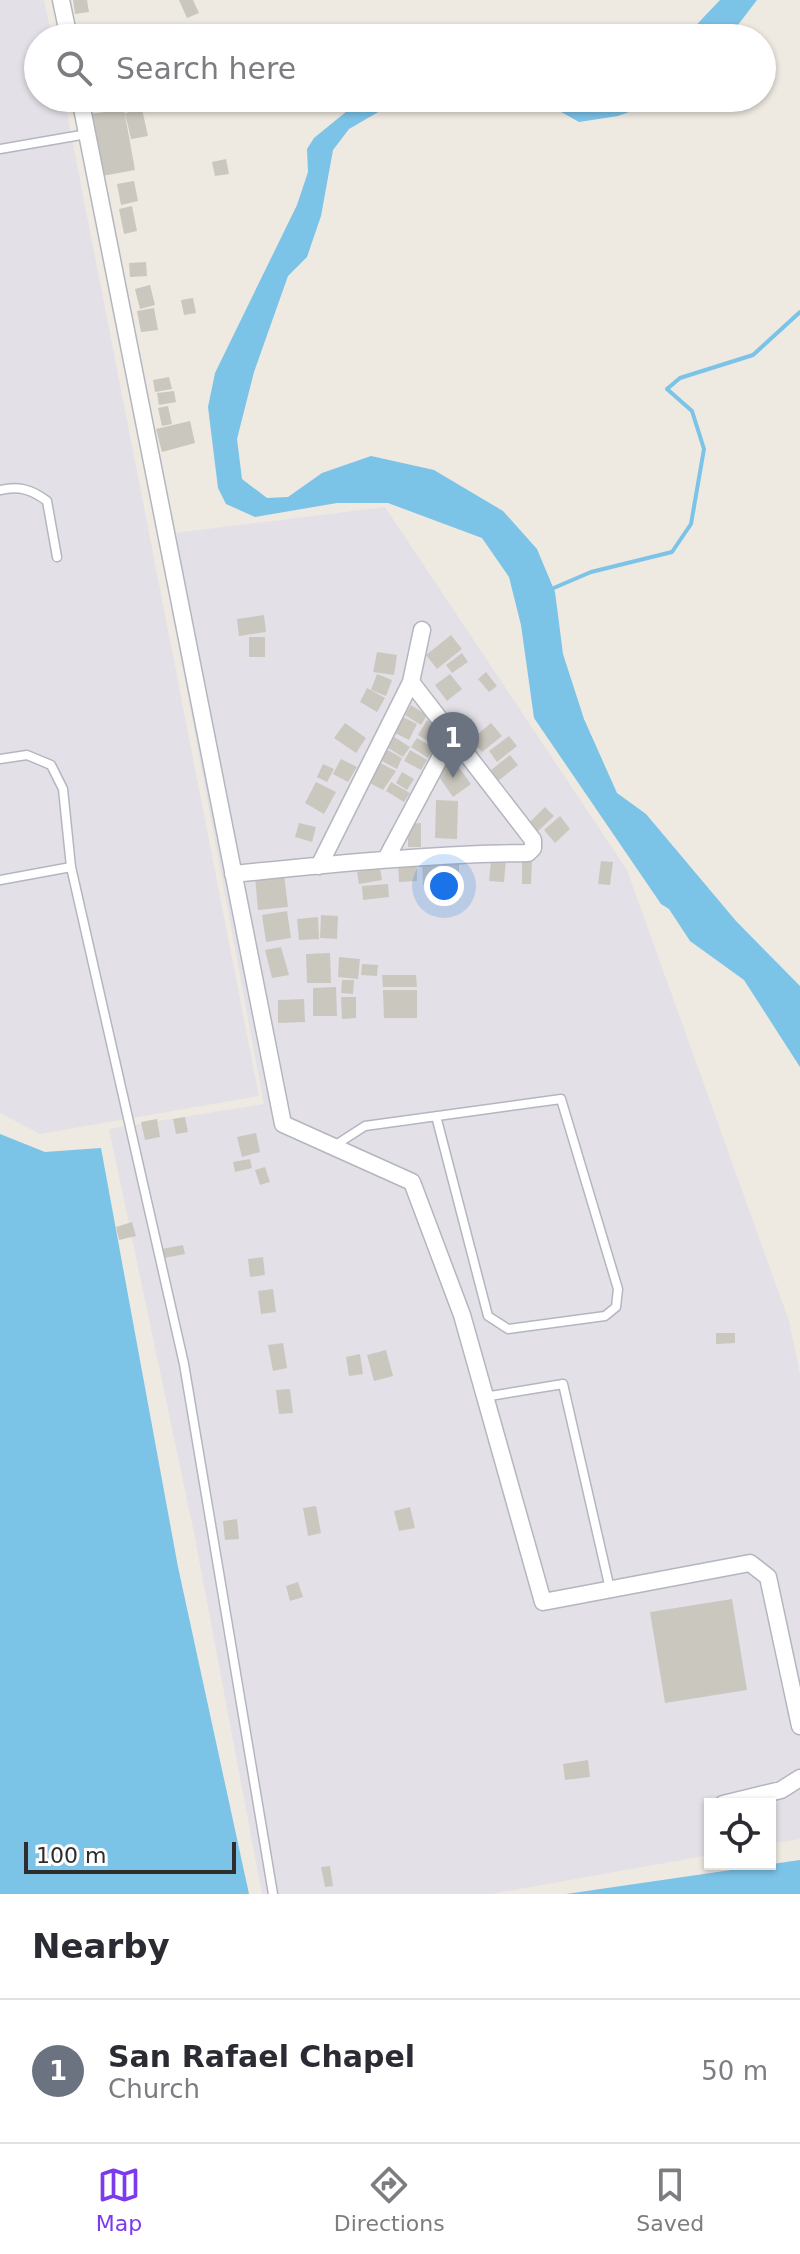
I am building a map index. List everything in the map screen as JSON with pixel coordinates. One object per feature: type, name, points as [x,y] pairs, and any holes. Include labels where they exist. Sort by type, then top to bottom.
[{"type":"street","points":[[61,0],[66,24]]},
{"type":"street","points":[[83,112],[283,1124],[412,1182],[462,1315],[543,1602],[750,1563],[768,1577],[800,1726]]},
{"type":"street","points":[[319,866],[411,682],[422,630]]},
{"type":"street","points":[[233,874],[386,859],[528,853],[533,848],[533,840],[411,682]]},
{"type":"street","points":[[386,859],[452,735]]},
{"type":"street","points":[[748,1798],[781,1790],[800,1778]]},
{"type":"lane","points":[[0,149],[87,133]]},
{"type":"lane","points":[[0,487],[34,491],[47,501],[57,557]]},
{"type":"lane","points":[[0,759],[27,755],[51,765],[63,789],[71,867],[184,1364],[273,1894]]},
{"type":"lane","points":[[0,880],[71,867]]},
{"type":"lane","points":[[333,1147],[365,1126],[436,1116],[561,1099],[618,1289],[616,1307],[605,1316],[508,1329],[488,1316],[436,1116]]},
{"type":"lane","points":[[484,1397],[563,1384],[610,1590]]},
{"type":"shaded area","points":[[0,0],[44,0],[49,24],[24,24],[24,112],[67,112],[259,1096],[40,1134],[0,1113]]},
{"type":"shaded area","points":[[385,507],[627,870],[789,1321],[800,1374],[800,1839],[776,1843],[776,1798],[704,1798],[704,1856],[491,1894],[262,1894],[194,1533],[109,1129],[264,1104],[158,535]]},
{"type":"water","points":[[720,0],[757,0],[739,24],[697,24]]},
{"type":"water","points":[[346,112],[378,112],[349,129],[333,150],[321,216],[307,257],[288,276],[254,372],[237,439],[242,479],[267,498],[288,497],[322,473],[371,456],[434,470],[503,511],[537,549],[555,592],[563,654],[584,719],[617,793],[646,814],[736,921],[800,986],[800,1067],[744,980],[690,941],[669,909],[661,904],[534,718],[521,625],[509,577],[482,538],[388,503],[337,503],[255,517],[226,504],[218,488],[208,407],[215,373],[297,205],[308,172],[307,149],[314,138]]},
{"type":"water","points":[[561,112],[629,112],[618,116],[579,122]]},
{"type":"water","points":[[0,1134],[45,1152],[101,1148],[178,1567],[249,1894],[0,1894]]},
{"type":"water","points":[[800,1860],[800,1894],[566,1894],[731,1870],[776,1870],[776,1863]]},
{"type":"building","points":[[73,0],[87,0],[89,12],[75,14]]},
{"type":"building","points":[[179,0],[193,0],[199,13],[187,18]]},
{"type":"building","points":[[125,112],[135,170],[102,176],[91,114]]},
{"type":"building","points":[[143,112],[148,136],[131,139],[125,113]]},
{"type":"building","points":[[226,159],[229,174],[215,176],[212,162]]},
{"type":"building","points":[[134,181],[138,201],[121,205],[117,184]]},
{"type":"building","points":[[132,206],[137,231],[124,234],[119,209]]},
{"type":"building","points":[[146,262],[147,276],[130,277],[129,263]]},
{"type":"building","points":[[150,285],[155,305],[140,309],[135,289]]},
{"type":"building","points":[[193,298],[196,313],[184,315],[181,300]]},
{"type":"building","points":[[154,308],[158,330],[141,332],[137,311]]},
{"type":"building","points":[[169,377],[172,389],[155,392],[153,380]]},
{"type":"building","points":[[174,391],[176,402],[159,405],[157,393]]},
{"type":"building","points":[[168,406],[172,424],[162,426],[158,408]]},
{"type":"building","points":[[190,421],[195,443],[162,452],[156,429]]},
{"type":"building","points":[[264,615],[266,632],[239,636],[237,619]]},
{"type":"building","points":[[451,635],[462,649],[437,669],[426,655]]},
{"type":"building","points":[[249,637],[265,637],[265,657],[249,657]]},
{"type":"building","points":[[377,652],[397,655],[394,675],[373,672]]},
{"type":"building","points":[[462,653],[468,662],[452,673],[446,665]]},
{"type":"building","points":[[486,672],[497,686],[489,692],[478,679]]},
{"type":"building","points":[[377,674],[392,680],[386,696],[371,690]]},
{"type":"building","points":[[450,674],[462,689],[447,701],[435,685]]},
{"type":"building","points":[[367,688],[385,698],[377,712],[360,702]]},
{"type":"building","points":[[411,705],[427,715],[421,725],[405,715]]},
{"type":"building","points":[[403,717],[417,724],[409,740],[395,733]]},
{"type":"building","points":[[427,720],[445,731],[436,746],[418,735]]},
{"type":"building","points":[[345,723],[366,738],[356,753],[334,738]]},
{"type":"building","points":[[491,723],[502,736],[482,752],[471,740]]},
{"type":"building","points":[[391,735],[410,747],[403,757],[385,746]]},
{"type":"building","points":[[509,736],[517,746],[497,762],[489,751]]},
{"type":"building","points":[[417,738],[434,748],[428,758],[411,747]]},
{"type":"building","points":[[386,749],[402,758],[397,769],[380,760]]},
{"type":"building","points":[[410,750],[427,760],[421,770],[404,761]]},
{"type":"building","points":[[510,755],[518,765],[498,781],[491,770]]},
{"type":"building","points":[[452,758],[471,784],[453,797],[435,771]]},
{"type":"building","points":[[341,759],[357,767],[348,782],[333,774]]},
{"type":"building","points":[[378,762],[396,771],[383,790],[368,782]]},
{"type":"building","points":[[323,764],[334,769],[327,782],[317,777]]},
{"type":"building","points":[[402,772],[414,779],[407,790],[396,783]]},
{"type":"building","points":[[316,782],[336,792],[324,814],[305,803]]},
{"type":"building","points":[[391,782],[410,793],[404,802],[386,791]]},
{"type":"building","points":[[436,800],[458,801],[457,839],[435,838]]},
{"type":"building","points":[[545,807],[554,816],[537,832],[529,823]]},
{"type":"building","points":[[560,816],[570,829],[555,843],[544,830]]},
{"type":"building","points":[[299,823],[316,827],[312,842],[295,837]]},
{"type":"building","points":[[421,823],[421,847],[408,847],[408,824]]},
{"type":"building","points":[[437,859],[438,884],[423,885],[422,860]]},
{"type":"building","points":[[442,859],[459,859],[459,883],[442,883]]},
{"type":"building","points":[[417,860],[417,881],[399,882],[398,861]]},
{"type":"building","points":[[491,860],[506,860],[504,882],[489,881]]},
{"type":"building","points":[[522,860],[532,860],[531,884],[522,884]]},
{"type":"building","points":[[601,861],[613,862],[610,885],[598,884]]},
{"type":"building","points":[[380,868],[382,880],[359,884],[357,872]]},
{"type":"building","points":[[284,874],[288,907],[258,910],[255,877]]},
{"type":"building","points":[[388,884],[389,897],[363,900],[362,886]]},
{"type":"building","points":[[287,911],[291,938],[266,942],[262,915]]},
{"type":"building","points":[[321,915],[338,916],[337,939],[320,938]]},
{"type":"building","points":[[318,917],[319,939],[299,940],[297,919]]},
{"type":"building","points":[[281,947],[289,975],[272,978],[265,950]]},
{"type":"building","points":[[330,953],[331,983],[307,983],[306,954]]},
{"type":"building","points":[[339,957],[360,959],[358,979],[338,977]]},
{"type":"building","points":[[362,964],[378,965],[377,976],[361,975]]},
{"type":"building","points":[[382,975],[416,975],[417,987],[383,987]]},
{"type":"building","points":[[342,980],[354,980],[353,994],[341,993]]},
{"type":"building","points":[[336,987],[337,1016],[313,1016],[313,988]]},
{"type":"building","points":[[383,990],[417,990],[417,1018],[384,1018]]},
{"type":"building","points":[[341,997],[356,997],[356,1018],[342,1019]]},
{"type":"building","points":[[304,999],[305,1022],[278,1023],[278,1000]]},
{"type":"building","points":[[185,1117],[188,1132],[176,1134],[173,1119]]},
{"type":"building","points":[[157,1119],[160,1137],[145,1140],[141,1122]]},
{"type":"building","points":[[256,1133],[260,1152],[242,1157],[237,1137]]},
{"type":"building","points":[[250,1159],[252,1168],[235,1172],[233,1162]]},
{"type":"building","points":[[265,1167],[270,1182],[260,1185],[255,1170]]},
{"type":"building","points":[[132,1222],[136,1236],[119,1240],[116,1227]]},
{"type":"building","points":[[183,1245],[185,1254],[164,1258],[162,1249]]},
{"type":"building","points":[[263,1257],[265,1275],[250,1277],[248,1259]]},
{"type":"building","points":[[273,1289],[276,1312],[261,1314],[258,1291]]},
{"type":"building","points":[[716,1333],[735,1333],[735,1343],[716,1344]]},
{"type":"building","points":[[283,1343],[287,1368],[273,1371],[268,1345]]},
{"type":"building","points":[[386,1350],[393,1376],[374,1381],[367,1355]]},
{"type":"building","points":[[360,1354],[363,1374],[349,1376],[346,1357]]},
{"type":"building","points":[[290,1389],[293,1413],[279,1414],[276,1390]]},
{"type":"building","points":[[316,1506],[321,1533],[308,1536],[303,1508]]},
{"type":"building","points":[[410,1507],[415,1528],[399,1531],[394,1511]]},
{"type":"building","points":[[237,1519],[239,1539],[225,1540],[223,1521]]},
{"type":"building","points":[[298,1582],[303,1597],[290,1601],[286,1586]]},
{"type":"building","points":[[732,1599],[747,1690],[665,1703],[650,1612]]},
{"type":"building","points":[[588,1760],[590,1777],[565,1780],[563,1764]]},
{"type":"building","points":[[330,1866],[333,1886],[325,1887],[321,1867]]},
{"type":"waterway","points":[[549,590],[591,572],[672,552],[691,524],[704,449],[692,411],[667,389],[680,378],[753,355],[800,312]]},
{"type":"place","name":"San Rafael Chapel","points":[[453,778]]}]
